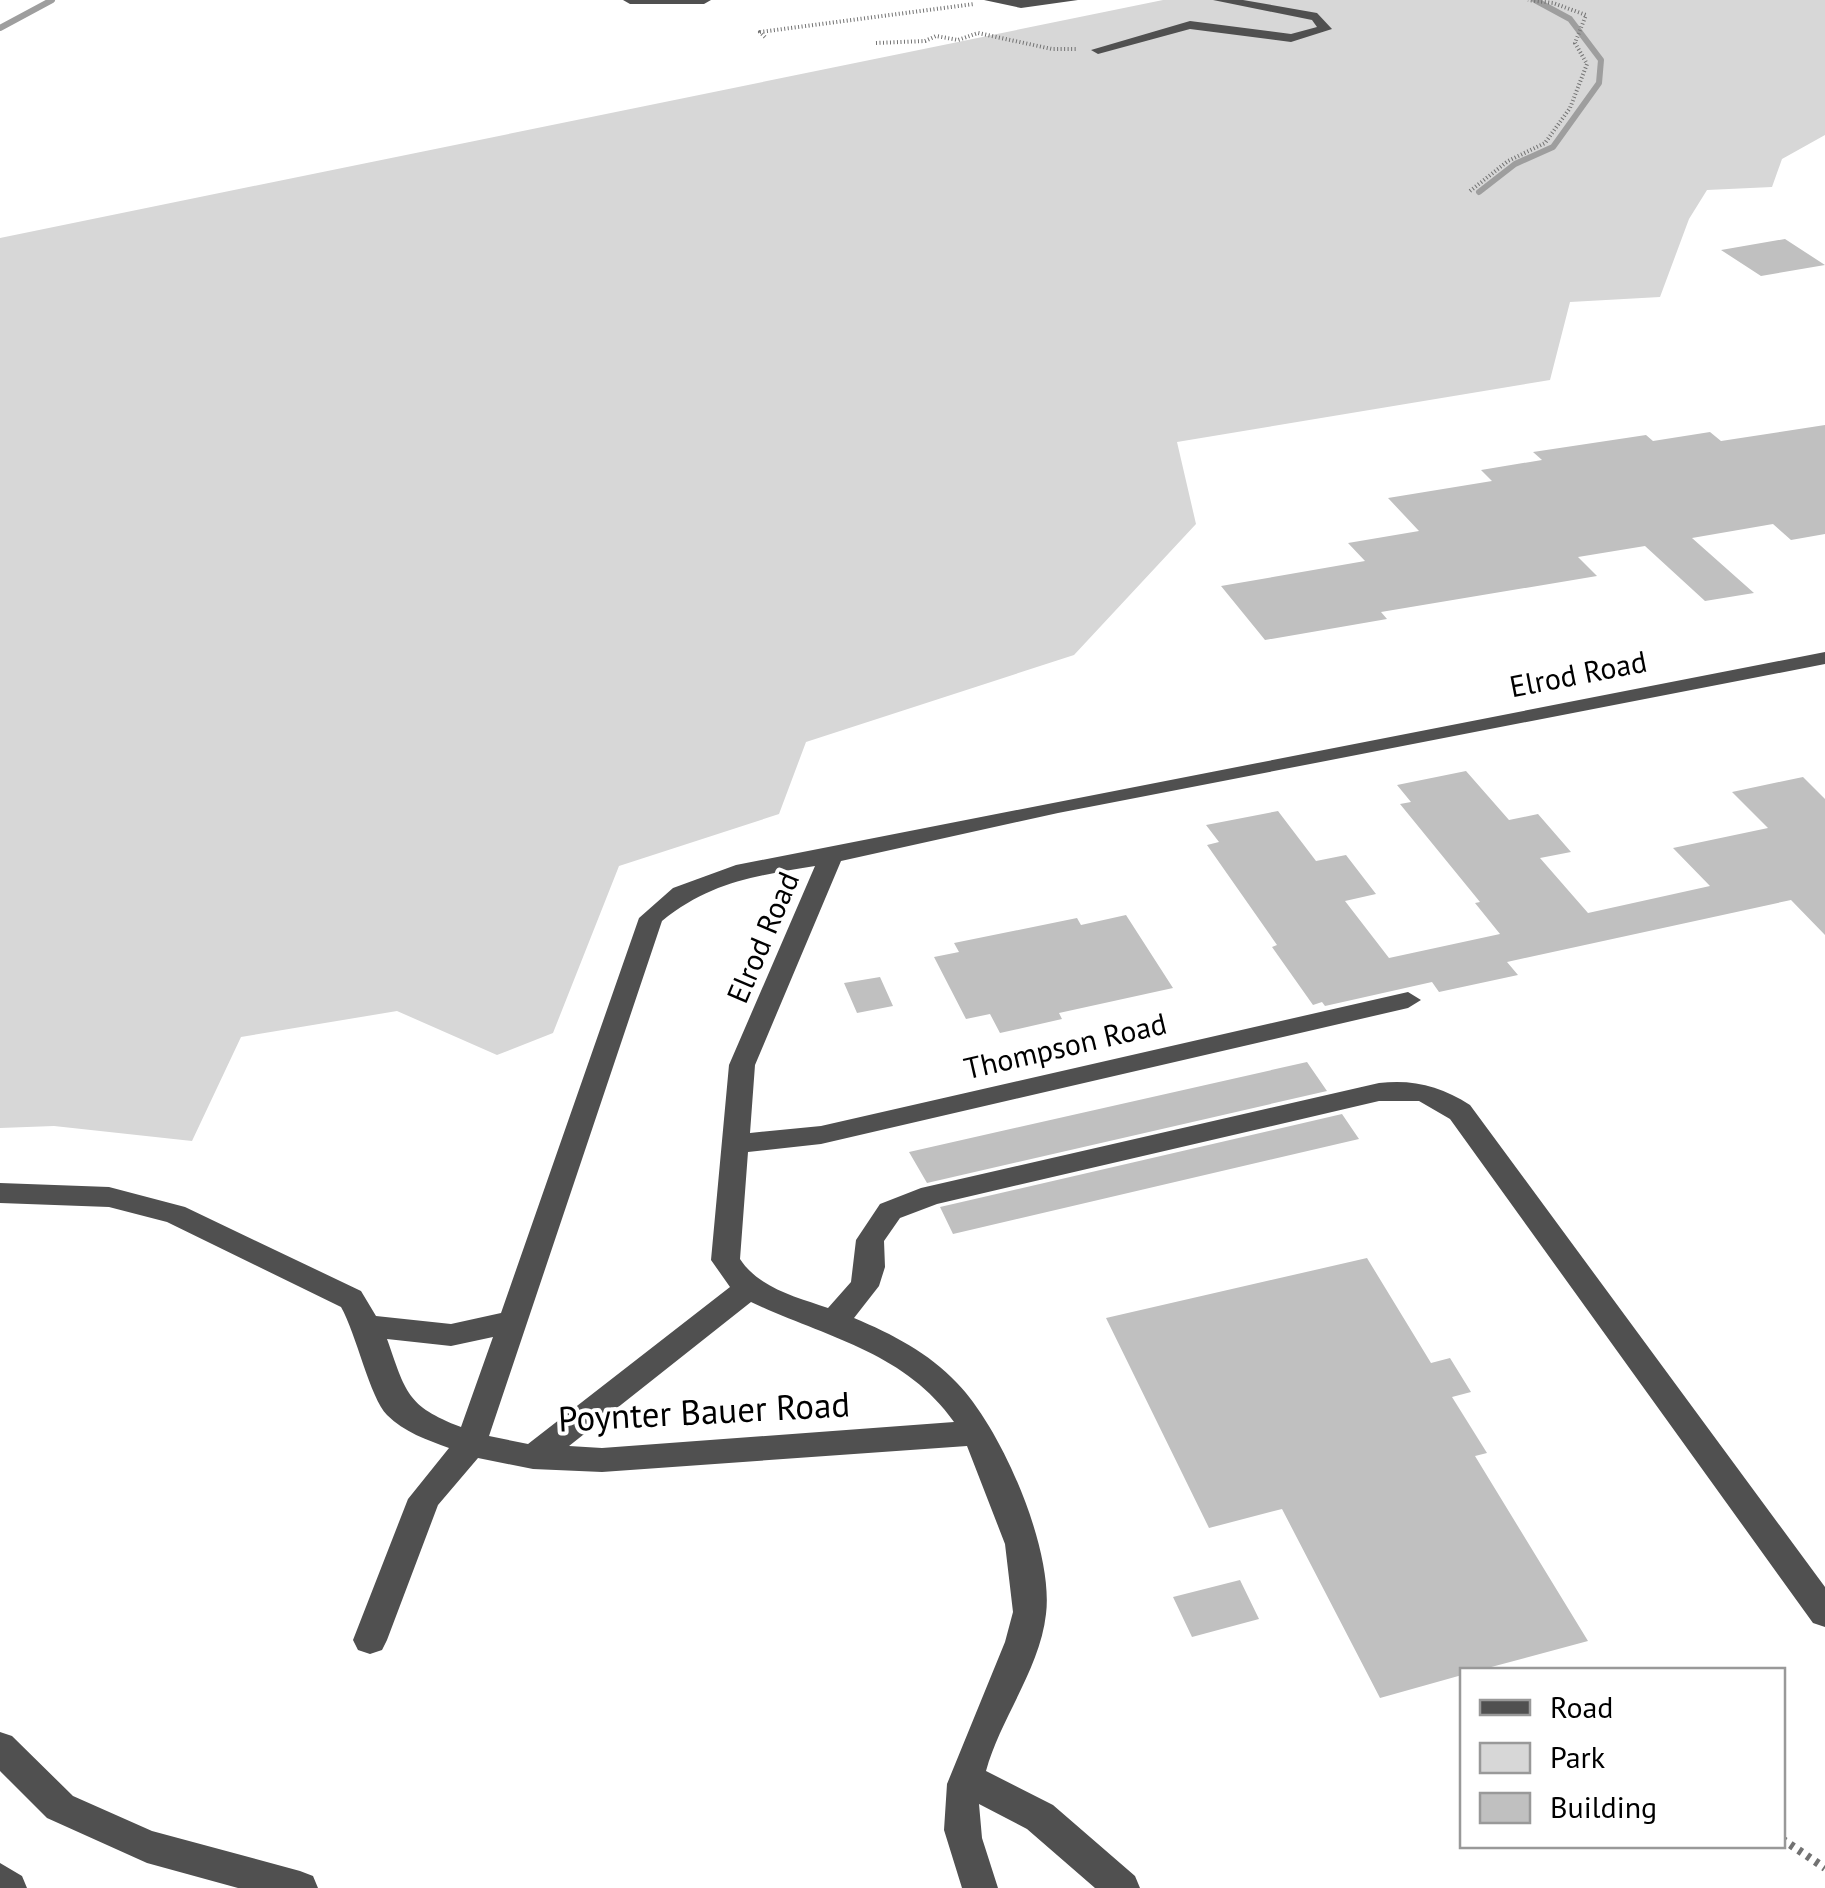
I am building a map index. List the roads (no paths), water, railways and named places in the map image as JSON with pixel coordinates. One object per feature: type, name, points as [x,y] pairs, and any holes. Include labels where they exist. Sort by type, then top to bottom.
[{"type":"street","points":[[630,0],[704,0]]},
{"type":"street","points":[[991,0],[1021,4],[1071,0]]},
{"type":"street","points":[[1098,50],[1190,25],[1291,38],[1325,29],[1317,17],[1220,0]]},
{"type":"street","name":"Elrod Road","points":[[748,1289],[732,1275],[725,1260],[742,1066],[832,856],[1058,806],[1825,658]]},
{"type":"street","points":[[370,1640],[424,1499],[471,1444],[652,918],[682,893],[736,872],[832,856]]},
{"type":"street","name":"Thompson Road","points":[[735,1144],[822,1135],[1408,1000]]},
{"type":"street","points":[[833,1321],[861,1293],[873,1270],[870,1240],[890,1212],[931,1195],[1378,1092],[1410,1088],[1440,1097],[1460,1112],[1825,1612]]},
{"type":"street","name":"Poynter Bauer Road","points":[[0,1193],[108,1197],[174,1214],[351,1298],[367,1326],[396,1405],[425,1426],[471,1444],[533,1457],[602,1460],[976,1433]]},
{"type":"street","points":[[533,1457],[748,1289],[833,1321],[896,1351],[931,1373],[957,1401],[976,1433],[1009,1510],[1025,1562],[1030,1613],[966,1779],[961,1821],[980,1888]]},
{"type":"street","points":[[367,1326],[451,1335],[513,1321]]},
{"type":"street","points":[[0,1747],[60,1807],[147,1846],[300,1888]]},
{"type":"street","points":[[966,1779],[1040,1817],[1122,1888]]},
{"type":"street","points":[[0,1880],[9,1888]]},
{"type":"waterway","points":[[0,28],[52,0]]},
{"type":"waterway","points":[[1479,192],[1515,164],[1553,147],[1599,83],[1601,60],[1570,19],[1535,0]]}]
